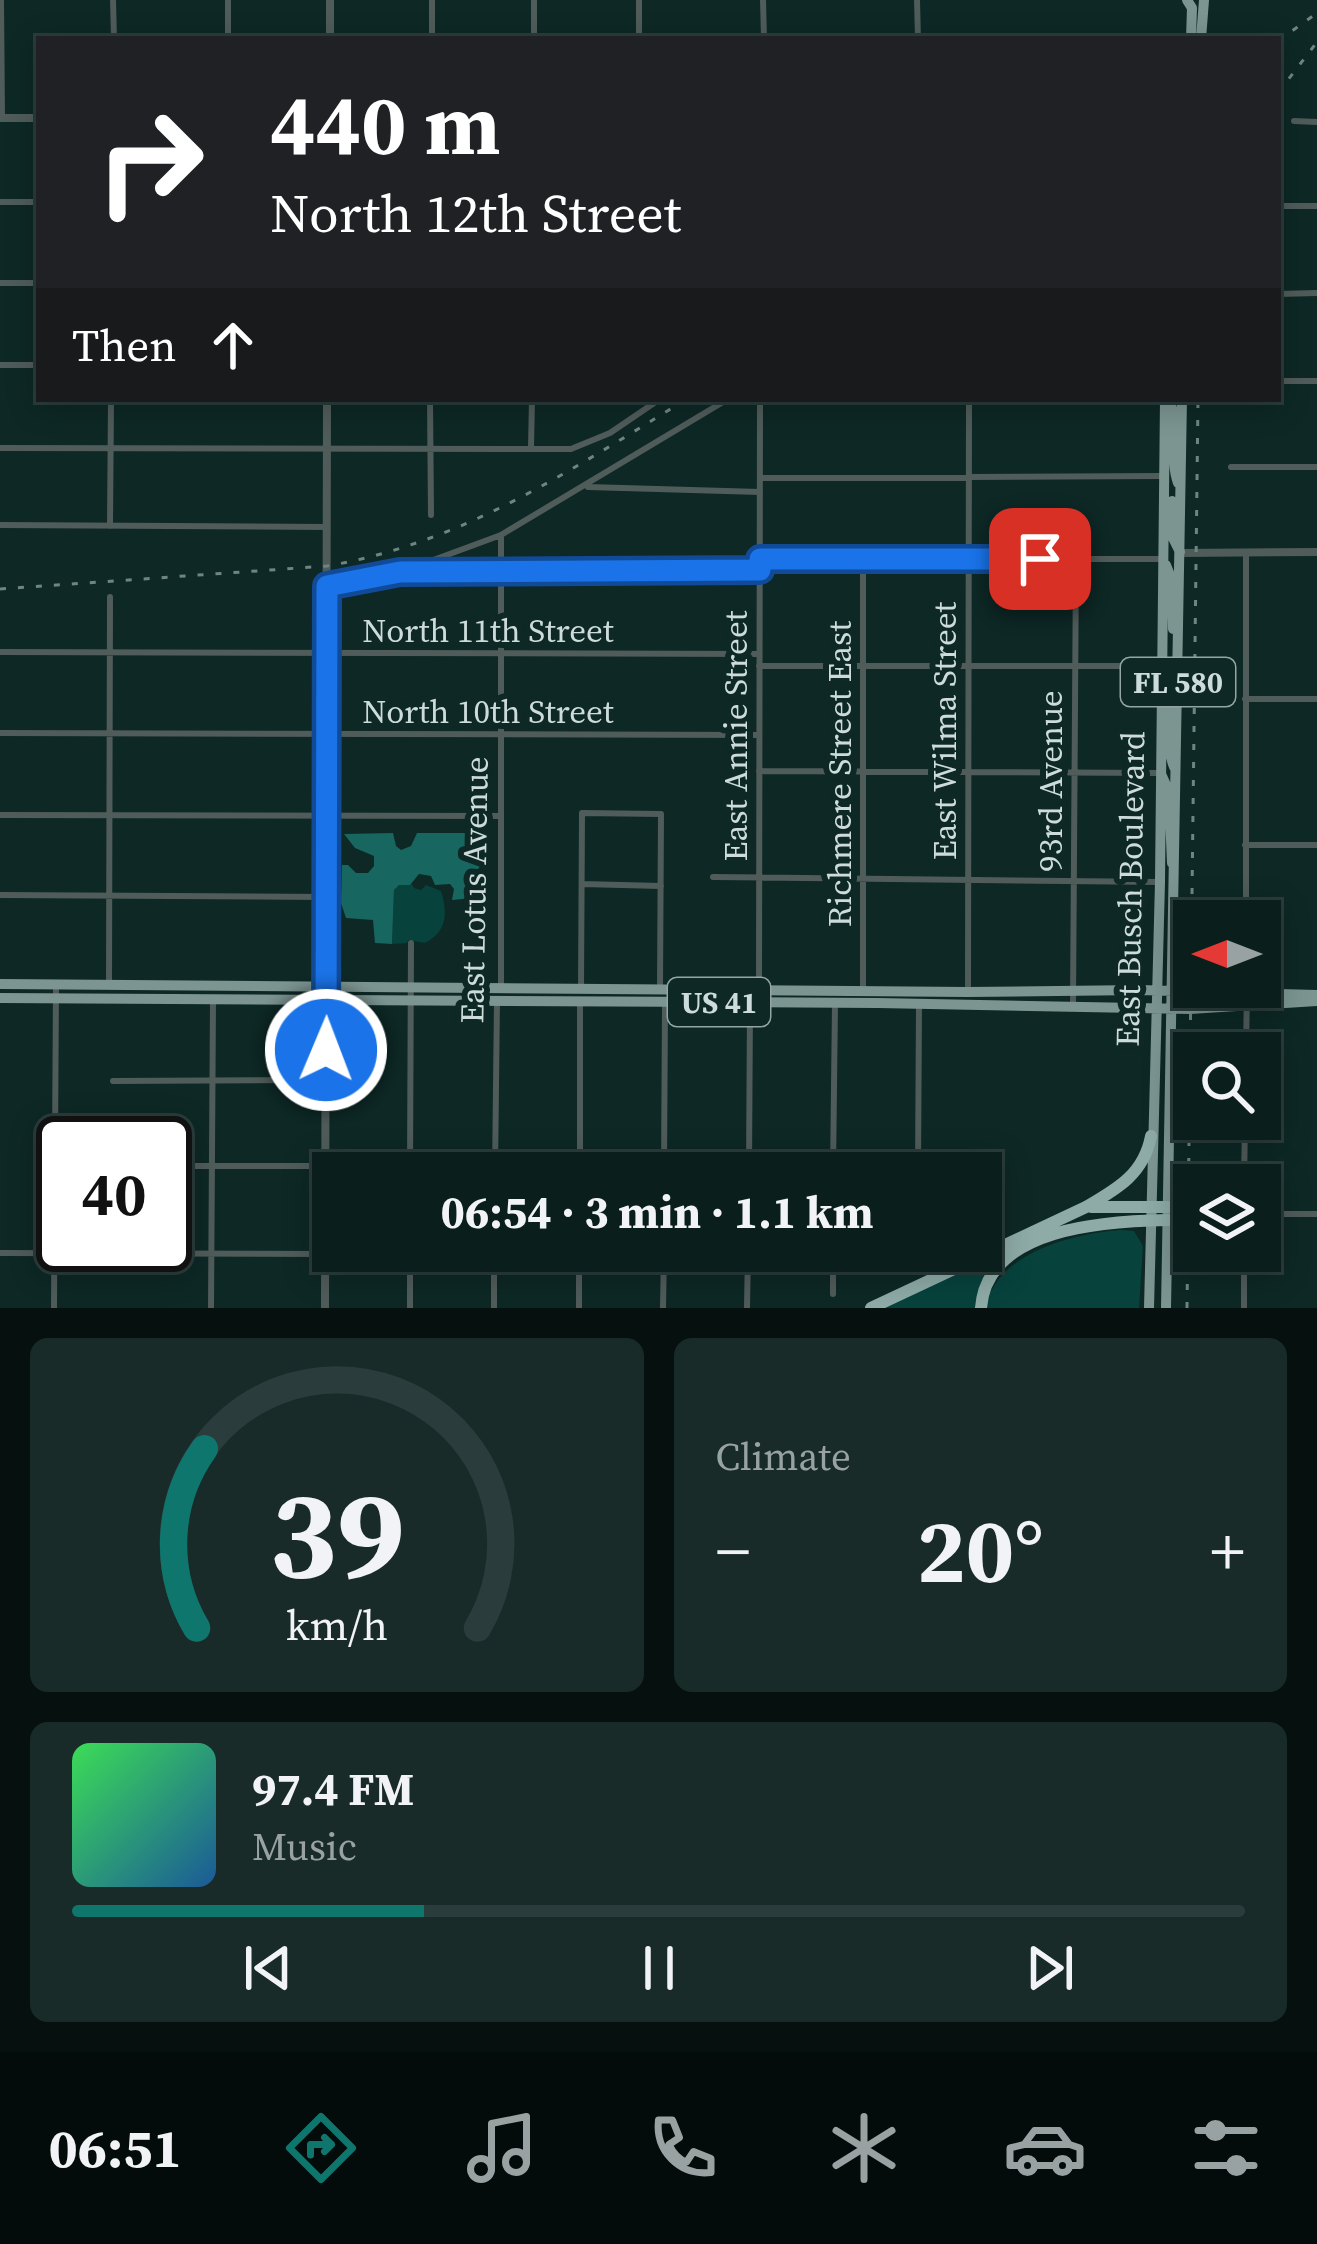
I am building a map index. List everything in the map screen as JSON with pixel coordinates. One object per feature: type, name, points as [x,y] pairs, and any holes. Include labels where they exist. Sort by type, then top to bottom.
[{"type":"highway","points":[[871,1308],[1086,1208],[1132,1178],[1148,1153],[1151,1136]]},
{"type":"highway","points":[[1086,1208],[1168,1214]]},
{"type":"highway","points":[[981,1308],[989,1279],[1015,1252],[1082,1225],[1150,1214]]},
{"type":"main road","points":[[1187,0],[1192,8],[1188,36]]},
{"type":"main road","points":[[1201,36],[1204,0]]},
{"type":"main road","name":"East Busch Boulevard","points":[[1149,1308],[1166,402]]},
{"type":"main road","points":[[1168,402],[1174,414],[1173,468],[1181,492]]},
{"type":"main road","name":"East Busch Boulevard","points":[[1175,900],[1182,402]]},
{"type":"main road","points":[[1165,476],[1172,487],[1173,538],[1180,553]]},
{"type":"main road","points":[[1163,559],[1172,580],[1178,650]]},
{"type":"main road","points":[[1162,671],[1169,694],[1169,754],[1177,772]]},
{"type":"main road","points":[[1160,773],[1169,792],[1169,849],[1176,884]]},
{"type":"main road","name":"East Busch Boulevard","points":[[1166,1308],[1173,965]]},
{"type":"main road","name":"US 41","points":[[0,984],[210,987],[411,1001],[580,1002],[756,997],[834,988],[985,1005],[1171,1007]]},
{"type":"main road","name":"US 41","points":[[0,998],[213,1001],[411,987],[663,988],[835,1002],[968,992],[1172,992]]},
{"type":"main road","points":[[985,1005],[990,999],[1024,991]]},
{"type":"main road","name":"US 41","points":[[1281,997],[1317,998]]},
{"type":"street","points":[[2,0],[1,118],[36,118]]},
{"type":"street","points":[[113,0],[113,36]]},
{"type":"street","points":[[228,0],[228,36]]},
{"type":"street","points":[[329,0],[329,36]]},
{"type":"street","points":[[432,0],[432,36]]},
{"type":"street","points":[[534,0],[534,36]]},
{"type":"street","points":[[639,0],[639,36]]},
{"type":"street","points":[[763,0],[764,36]]},
{"type":"street","points":[[917,0],[918,36]]},
{"type":"street","points":[[1294,122],[1317,122]]},
{"type":"street","points":[[0,202],[36,202]]},
{"type":"street","points":[[1281,206],[1317,206]]},
{"type":"street","points":[[0,283],[36,283]]},
{"type":"street","points":[[1281,294],[1317,293]]},
{"type":"street","points":[[0,364],[36,365]]},
{"type":"street","points":[[1281,381],[1317,381]]},
{"type":"street","points":[[110,526],[111,402]]},
{"type":"street","points":[[325,1152],[327,402]]},
{"type":"street","points":[[430,402],[431,515]]},
{"type":"street","points":[[531,447],[532,402]]},
{"type":"street","points":[[0,448],[571,449],[592,443],[655,402]]},
{"type":"street","points":[[327,586],[400,572],[501,535],[723,402]]},
{"type":"street","name":"East Annie Street","points":[[749,1152],[759,878],[760,402]]},
{"type":"street","name":"East Wilma Street","points":[[968,992],[969,402]]},
{"type":"street","points":[[1231,467],[1317,467]]},
{"type":"street","points":[[760,478],[1165,476]]},
{"type":"street","points":[[584,487],[760,492]]},
{"type":"street","points":[[0,525],[327,527]]},
{"type":"street","name":"East Lotus Avenue","points":[[495,1152],[501,535]]},
{"type":"street","points":[[1180,553],[1317,552]]},
{"type":"street","points":[[1246,553],[1246,900]]},
{"type":"street","name":"93rd Avenue","points":[[1073,1005],[1076,558]]},
{"type":"street","points":[[760,559],[1163,559]]},
{"type":"street","name":"Richmere Street East","points":[[863,559],[863,989]]},
{"type":"street","points":[[400,572],[760,570]]},
{"type":"street","points":[[109,1000],[110,597]]},
{"type":"street","name":"North 11th Street","points":[[0,652],[759,654]]},
{"type":"street","points":[[759,665],[1074,665],[1162,671]]},
{"type":"street","points":[[1245,698],[1317,699]]},
{"type":"street","name":"North 10th Street","points":[[0,734],[759,735]]},
{"type":"street","points":[[759,771],[1160,773]]},
{"type":"street","points":[[580,1152],[582,813],[661,814],[664,1152]]},
{"type":"street","points":[[0,815],[500,816]]},
{"type":"street","points":[[1245,845],[1317,845]]},
{"type":"street","points":[[713,877],[1160,882]]},
{"type":"street","points":[[582,884],[661,886]]},
{"type":"street","points":[[0,895],[325,897]]},
{"type":"street","points":[[410,1152],[411,943]]},
{"type":"street","points":[[55,1116],[56,986]]},
{"type":"street","points":[[210,987],[211,1308]]},
{"type":"street","points":[[833,1152],[834,988]]},
{"type":"street","points":[[918,1152],[919,998]]},
{"type":"street","points":[[112,1081],[325,1080]]},
{"type":"street","points":[[192,1166],[312,1166]]},
{"type":"street","points":[[1281,1214],[1317,1214]]},
{"type":"street","points":[[0,1253],[36,1253]]},
{"type":"street","points":[[192,1253],[312,1254]]},
{"type":"street","points":[[53,1272],[53,1308]]},
{"type":"street","points":[[325,1272],[325,1308]]},
{"type":"street","points":[[410,1272],[410,1308]]},
{"type":"street","points":[[494,1272],[494,1308]]},
{"type":"street","points":[[579,1272],[579,1308]]},
{"type":"street","points":[[663,1308],[664,1272]]},
{"type":"street","points":[[747,1308],[748,1272]]},
{"type":"street","points":[[832,1294],[833,1272]]},
{"type":"street","points":[[1244,1272],[1244,1308]]},
{"type":"shaded area","points":[[393,833],[401,850],[411,846],[417,833],[480,833],[485,897],[452,900],[450,884],[435,885],[431,876],[419,874],[410,885],[394,890],[392,944],[375,943],[373,920],[346,918],[341,903],[342,865],[368,873],[374,856],[355,848],[344,834]]},
{"type":"shaded area","points":[[412,884],[421,890],[426,885],[441,891],[444,921],[425,943],[392,944],[394,890]]},
{"type":"shaded area","points":[[1134,1231],[1143,1246],[1139,1308],[986,1308],[992,1289],[1020,1260],[1059,1242]]},
{"type":"shaded area","points":[[953,1272],[987,1272],[979,1308],[876,1308]]},
{"type":"railway","points":[[1281,39],[1317,13]]},
{"type":"railway","points":[[1281,89],[1317,42]]},
{"type":"railway","points":[[0,589],[327,566],[378,555],[515,500],[682,402]]},
{"type":"railway","points":[[1187,1308],[1198,402]]},
{"type":"route","points":[[326,1050],[327,586],[400,572],[760,570],[760,559],[1040,559]]}]
